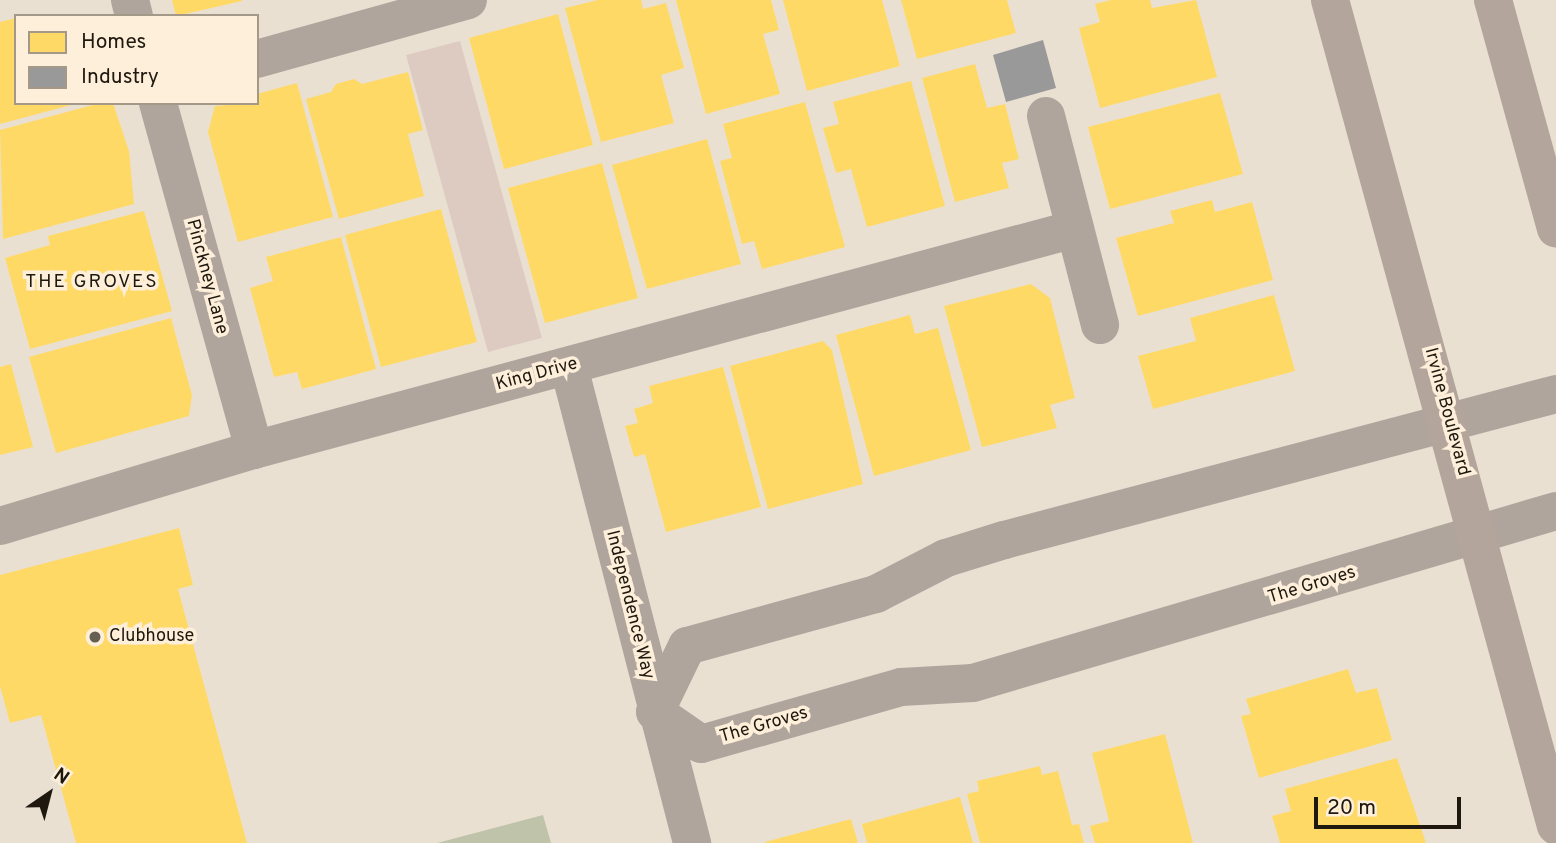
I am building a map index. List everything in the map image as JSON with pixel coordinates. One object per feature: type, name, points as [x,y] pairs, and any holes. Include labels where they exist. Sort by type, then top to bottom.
[{"type":"main road","name":"Irvine Boulevard","points":[[1330,0],[1449,422],[1556,825]]},
{"type":"main road","points":[[1493,0],[1556,228]]},
{"type":"street","points":[[259,58],[468,0]]},
{"type":"street","name":"Pinckney Lane","points":[[159,105],[254,450]]},
{"type":"street","points":[[1046,116],[1100,325]]},
{"type":"street","name":"King Drive","points":[[0,526],[254,450],[1075,229]]},
{"type":"street","name":"Independence Way","points":[[569,367],[655,712],[692,843]]},
{"type":"street","points":[[655,712],[688,646],[876,594],[946,558],[1004,540],[1556,394]]},
{"type":"street","name":"The Groves","points":[[655,712],[701,744],[901,687],[973,683],[1034,669],[1556,511]]},
{"type":"shaded area","points":[[460,41],[542,338],[488,352],[406,55]]},
{"type":"shaded area","points":[[543,815],[551,843],[437,843]]},
{"type":"building: Homes","points":[[172,0],[242,0],[185,14],[176,14]]},
{"type":"building: Homes","points":[[598,0],[641,0],[643,9],[666,3],[684,68],[661,75],[674,123],[601,142],[565,8]]},
{"type":"building: Homes","points":[[676,0],[771,0],[779,30],[763,34],[780,94],[706,114]]},
{"type":"building: Homes","points":[[783,0],[882,0],[900,66],[807,91]]},
{"type":"building: Homes","points":[[901,0],[1007,0],[1016,33],[917,59]]},
{"type":"building: Homes","points":[[1111,0],[1150,0],[1152,8],[1196,0],[1217,77],[1100,108],[1079,28],[1100,22],[1095,4]]},
{"type":"building: Homes","points":[[558,14],[593,145],[504,169],[469,38]]},
{"type":"building: Homes","points":[[14,18],[14,105],[71,105],[0,124],[0,22]]},
{"type":"building: Homes","points":[[975,64],[987,108],[1005,104],[1019,159],[1002,163],[1009,188],[955,202],[922,78]]},
{"type":"building: Homes","points":[[408,72],[423,130],[408,134],[424,196],[339,219],[306,99],[331,92],[336,84],[354,79],[362,84]]},
{"type":"building: Homes","points":[[911,81],[945,206],[867,227],[851,169],[836,173],[823,128],[839,124],[833,102]]},
{"type":"building: Homes","points":[[297,83],[333,217],[238,242],[208,132],[215,106],[259,105],[259,93]]},
{"type":"building: Homes","points":[[1220,93],[1243,174],[1110,209],[1088,127]]},
{"type":"building: Homes","points":[[805,102],[845,247],[762,269],[754,241],[742,244],[720,161],[732,158],[723,124]]},
{"type":"building: Homes","points":[[93,105],[114,105],[129,151],[134,204],[3,239],[0,130]]},
{"type":"building: Homes","points":[[707,139],[741,264],[647,289],[612,165]]},
{"type":"building: Homes","points":[[602,163],[638,298],[545,323],[508,188]]},
{"type":"building: Homes","points":[[1212,200],[1215,212],[1252,202],[1273,280],[1138,316],[1116,238],[1174,223],[1170,211]]},
{"type":"building: Homes","points":[[441,209],[477,342],[381,367],[345,235]]},
{"type":"building: Homes","points":[[144,211],[172,311],[30,349],[5,258],[50,245],[48,236]]},
{"type":"building: Homes","points":[[341,237],[376,369],[302,389],[297,372],[274,377],[250,288],[273,281],[266,257]]},
{"type":"building: Homes","points":[[1031,284],[1050,298],[1075,398],[1050,405],[1057,428],[982,447],[944,306]]},
{"type":"building: Homes","points":[[1274,295],[1295,371],[1153,409],[1138,356],[1196,341],[1190,318]]},
{"type":"building: Homes","points":[[910,315],[915,334],[938,328],[971,450],[874,476],[836,335]]},
{"type":"building: Homes","points":[[171,318],[192,395],[189,416],[56,453],[29,357]]},
{"type":"building: Homes","points":[[823,341],[832,350],[863,484],[768,509],[730,366]]},
{"type":"building: Homes","points":[[11,364],[33,447],[0,455],[0,367]]},
{"type":"building: Homes","points":[[723,367],[761,507],[666,532],[645,454],[634,457],[625,426],[638,423],[634,409],[653,403],[649,386]]},
{"type":"building: Homes","name":"Clubhouse","points":[[179,528],[193,585],[178,589],[247,843],[76,843],[41,715],[10,723],[0,686],[0,575]]},
{"type":"building: Homes","points":[[1348,669],[1356,693],[1377,688],[1392,740],[1259,778],[1241,716],[1251,714],[1246,699]]},
{"type":"building: Homes","points":[[1165,734],[1193,843],[1095,843],[1090,826],[1109,821],[1092,753]]},
{"type":"building: Homes","points":[[1397,758],[1426,843],[1280,843],[1272,816],[1291,811],[1285,789]]},
{"type":"building: Homes","points":[[1040,766],[1042,775],[1058,771],[1072,825],[1079,824],[1084,843],[980,843],[967,794],[979,791],[977,781]]},
{"type":"building: Homes","points":[[960,797],[973,843],[867,843],[862,824]]},
{"type":"building: Homes","points":[[851,819],[858,843],[765,843],[765,842]]},
{"type":"building: Industry","points":[[1043,40],[1056,88],[1006,102],[993,55]]},
{"type":"place","name":"Clubhouse","points":[[95,637]]},
{"type":"district","name":"THE GROVES","points":[[92,283]]}]
